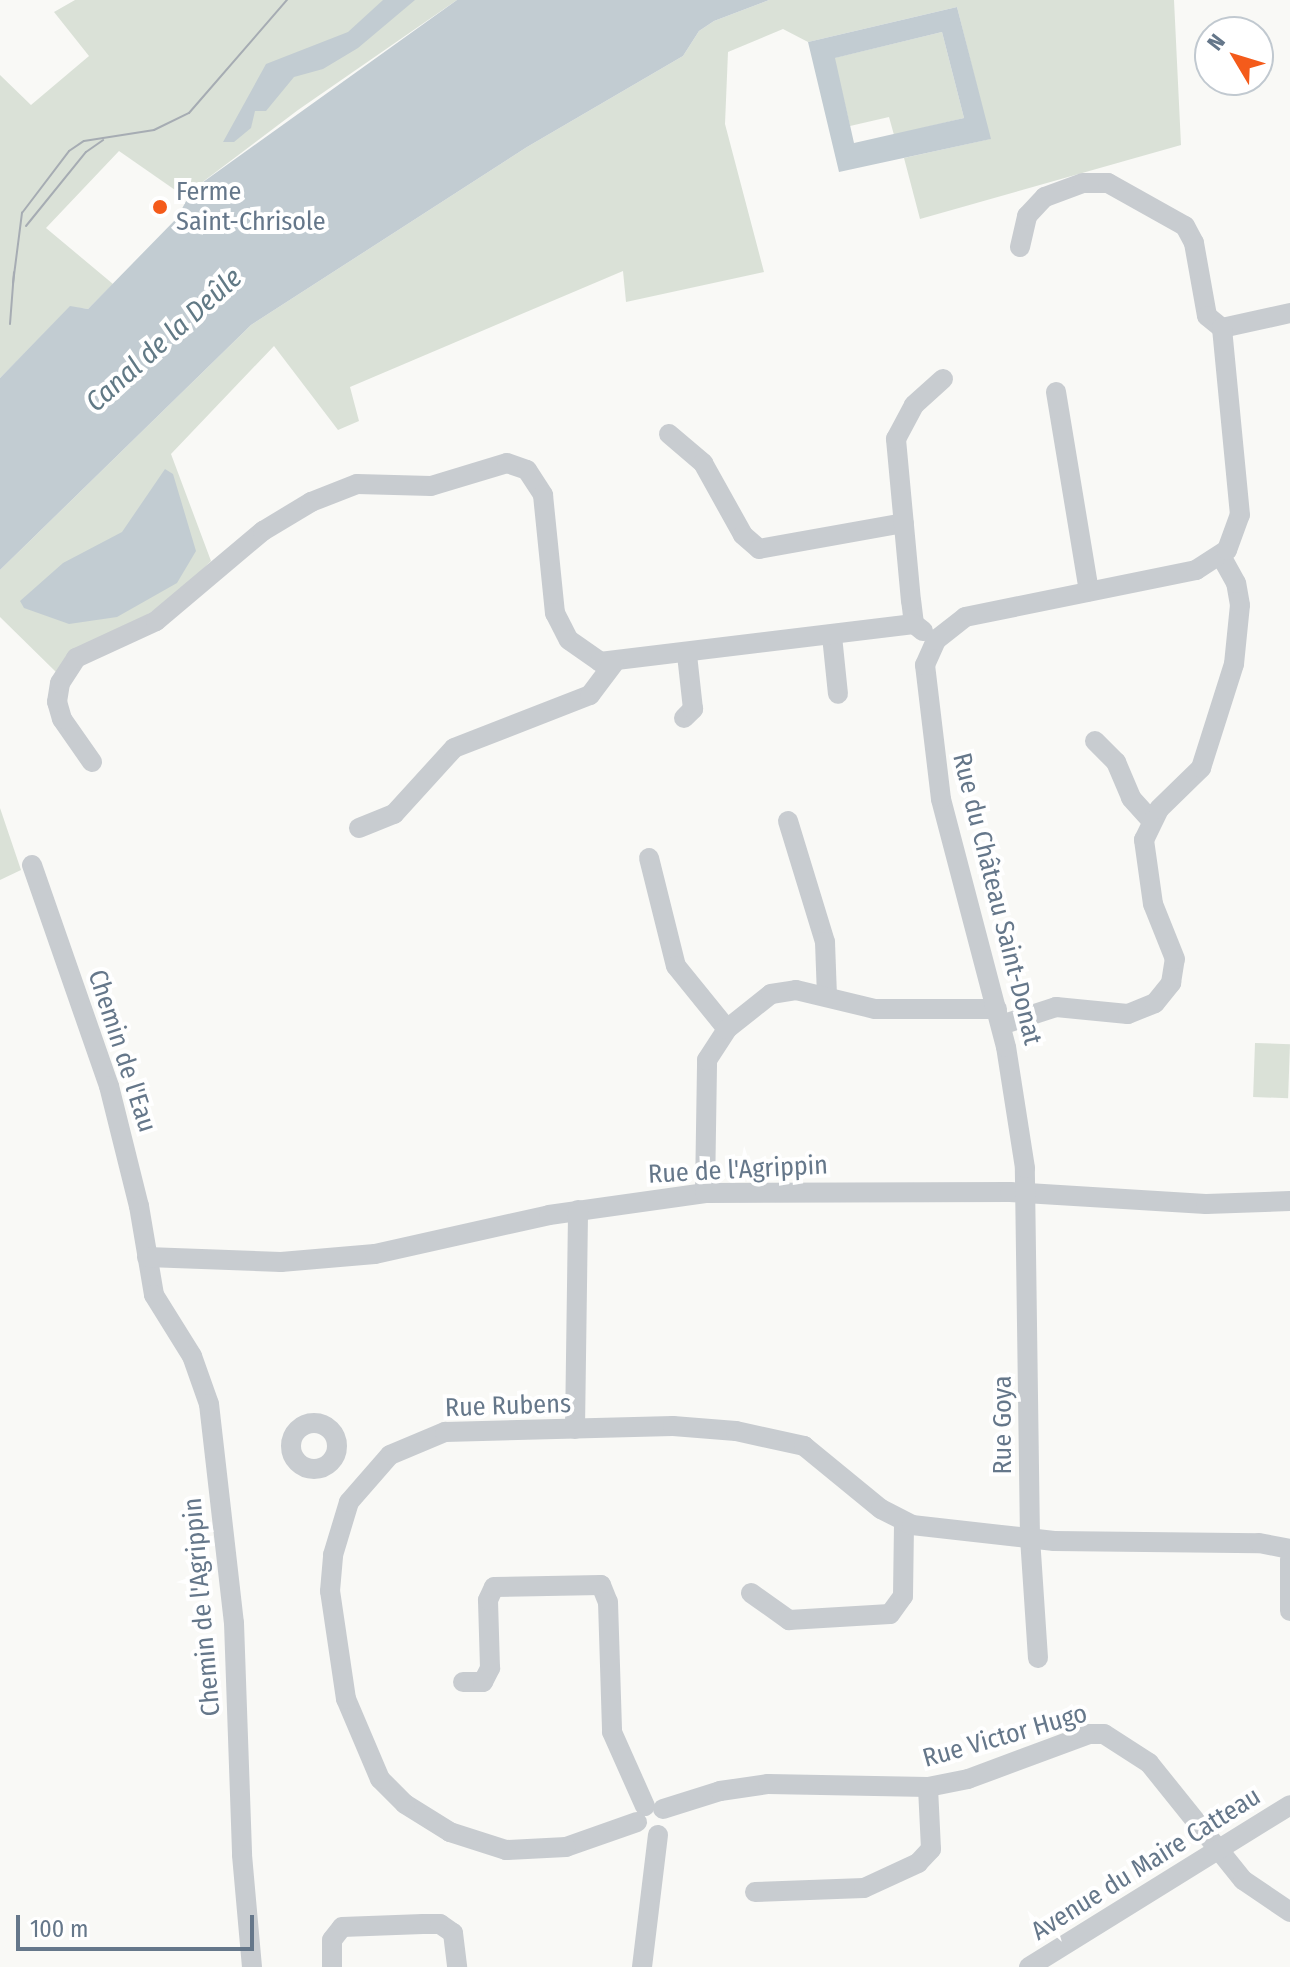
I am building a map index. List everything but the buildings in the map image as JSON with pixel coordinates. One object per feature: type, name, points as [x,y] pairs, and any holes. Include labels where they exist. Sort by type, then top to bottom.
[{"type":"street","points":[[92,762],[62,719],[57,702],[60,683],[76,658],[156,621],[263,531],[311,502],[357,484],[431,486],[507,463],[527,470],[543,495],[559,623],[584,653],[613,664],[914,624],[936,640],[965,617],[1066,600],[1089,591],[1196,570],[1221,556],[1237,533],[1240,515],[1222,328],[1207,316],[1194,243],[1185,226],[1108,183],[1083,183],[1045,197],[1027,216],[1020,247]]},
{"type":"street","points":[[1222,328],[1290,313]]},
{"type":"street","points":[[914,624],[896,439],[914,405],[938,377]]},
{"type":"street","points":[[1056,392],[1089,591]]},
{"type":"street","points":[[669,434],[703,463],[743,535],[759,549],[904,523]]},
{"type":"street","points":[[705,1193],[704,1076],[711,1053],[727,1029],[782,990],[875,1009],[999,1017],[1056,1007],[1128,1014],[1164,995],[1175,959],[1144,867],[1144,840],[1151,820],[1201,768],[1234,664],[1240,605],[1236,583],[1221,556]]},
{"type":"street","points":[[832,636],[838,694]]},
{"type":"street","name":"Rue du Château Saint-Donat","points":[[936,640],[925,673],[936,768],[1017,1098],[1027,1192]]},
{"type":"street","points":[[684,718],[693,709],[687,655]]},
{"type":"street","points":[[359,828],[394,814],[454,748],[590,695],[613,664]]},
{"type":"street","points":[[1095,741],[1116,762],[1131,798],[1151,820]]},
{"type":"street","points":[[788,821],[825,942],[827,997]]},
{"type":"street","points":[[649,858],[676,966],[727,1029]]},
{"type":"street","name":"Chemin de l'Eau","points":[[32,865],[109,1086],[147,1257]]},
{"type":"street","name":"Rue de l'Agrippin","points":[[147,1257],[281,1262],[375,1254],[578,1210],[705,1193],[1027,1192],[1206,1204],[1290,1201]]},
{"type":"street","name":"Rue Goya","points":[[1027,1192],[1030,1539],[1038,1658]]},
{"type":"street","points":[[575,1429],[578,1210]]},
{"type":"street","name":"Chemin de l'Agrippin","points":[[147,1257],[154,1295],[201,1374],[209,1404],[235,1635],[242,1855],[252,1967]]},
{"type":"street","name":"Rue Rubens","points":[[648,1812],[566,1847],[506,1850],[450,1832],[387,1789],[352,1719],[330,1606],[337,1535],[361,1482],[390,1455],[431,1435],[673,1426],[792,1440],[904,1523]]},
{"type":"street","points":[[333,1460],[361,1482]]},
{"type":"street","points":[[751,1593],[789,1620],[890,1614],[903,1596],[904,1523],[1030,1539],[1211,1541],[1290,1549]]},
{"type":"street","points":[[1290,1559],[1290,1611]]},
{"type":"street","points":[[463,1682],[483,1682],[490,1668],[488,1600],[494,1587],[601,1585],[608,1602],[612,1732],[648,1812],[667,1822],[658,1835],[642,1967]]},
{"type":"street","name":"Rue Victor Hugo","points":[[648,1812],[711,1793],[768,1784],[928,1787],[968,1779],[1089,1734],[1104,1734],[1156,1770],[1217,1851]]},
{"type":"street","points":[[755,1892],[872,1887],[918,1863],[931,1849],[928,1787]]},
{"type":"street","name":"Avenue du Maire Catteau","points":[[1029,1967],[1290,1805]]},
{"type":"street","points":[[1217,1851],[1243,1880],[1290,1912]]},
{"type":"street","points":[[332,1967],[332,1940],[342,1927],[359,1924],[447,1927],[456,1941],[457,1967]]},
{"type":"shaded area","points":[[75,0],[457,0],[298,110],[192,190],[188,199],[119,151],[46,228],[113,284],[88,309],[70,307],[0,378],[0,75],[31,105],[89,56],[54,12]]},
{"type":"shaded area","points":[[769,0],[1174,0],[1181,145],[920,219],[904,158],[990,139],[957,7],[808,42],[783,29],[728,52],[725,124],[764,272],[626,302],[623,271],[350,387],[359,421],[338,430],[274,346],[171,454],[211,561],[176,596],[57,673],[0,617],[0,570],[251,325],[527,147],[683,56],[699,31],[714,21]]},
{"type":"shaded area","points":[[942,32],[964,118],[894,135],[889,117],[850,126],[834,58]]},
{"type":"shaded area","points":[[0,808],[21,870],[0,880]]},
{"type":"shaded area","points":[[1255,1043],[1290,1044],[1288,1098],[1253,1097]]},
{"type":"water","points":[[383,0],[415,0],[358,48],[323,69],[294,77],[266,111],[255,111],[251,128],[234,142],[223,142],[266,64],[348,32]]},
{"type":"water","name":"Canal de la Deûle","points":[[457,0],[769,0],[714,21],[699,31],[683,56],[527,147],[251,325],[0,570],[0,378],[70,306],[88,309],[177,218],[192,190]]},
{"type":"water","points":[[957,7],[991,139],[839,172],[808,42]],"holes":[[[942,32],[964,118],[854,143],[835,58]]]},
{"type":"water","points":[[165,469],[173,474],[196,551],[177,583],[117,617],[69,624],[24,608],[20,601],[63,563],[122,532]]},
{"type":"tram line","points":[[13,283],[22,213],[69,151],[84,141],[154,130],[189,113],[287,0]]},
{"type":"tram line","points":[[26,226],[86,152],[103,140]]},
{"type":"tram line","points":[[10,324],[14,272]]},
{"type":"place","name":"Ferme Saint-Chrisole","points":[[160,207]]}]
